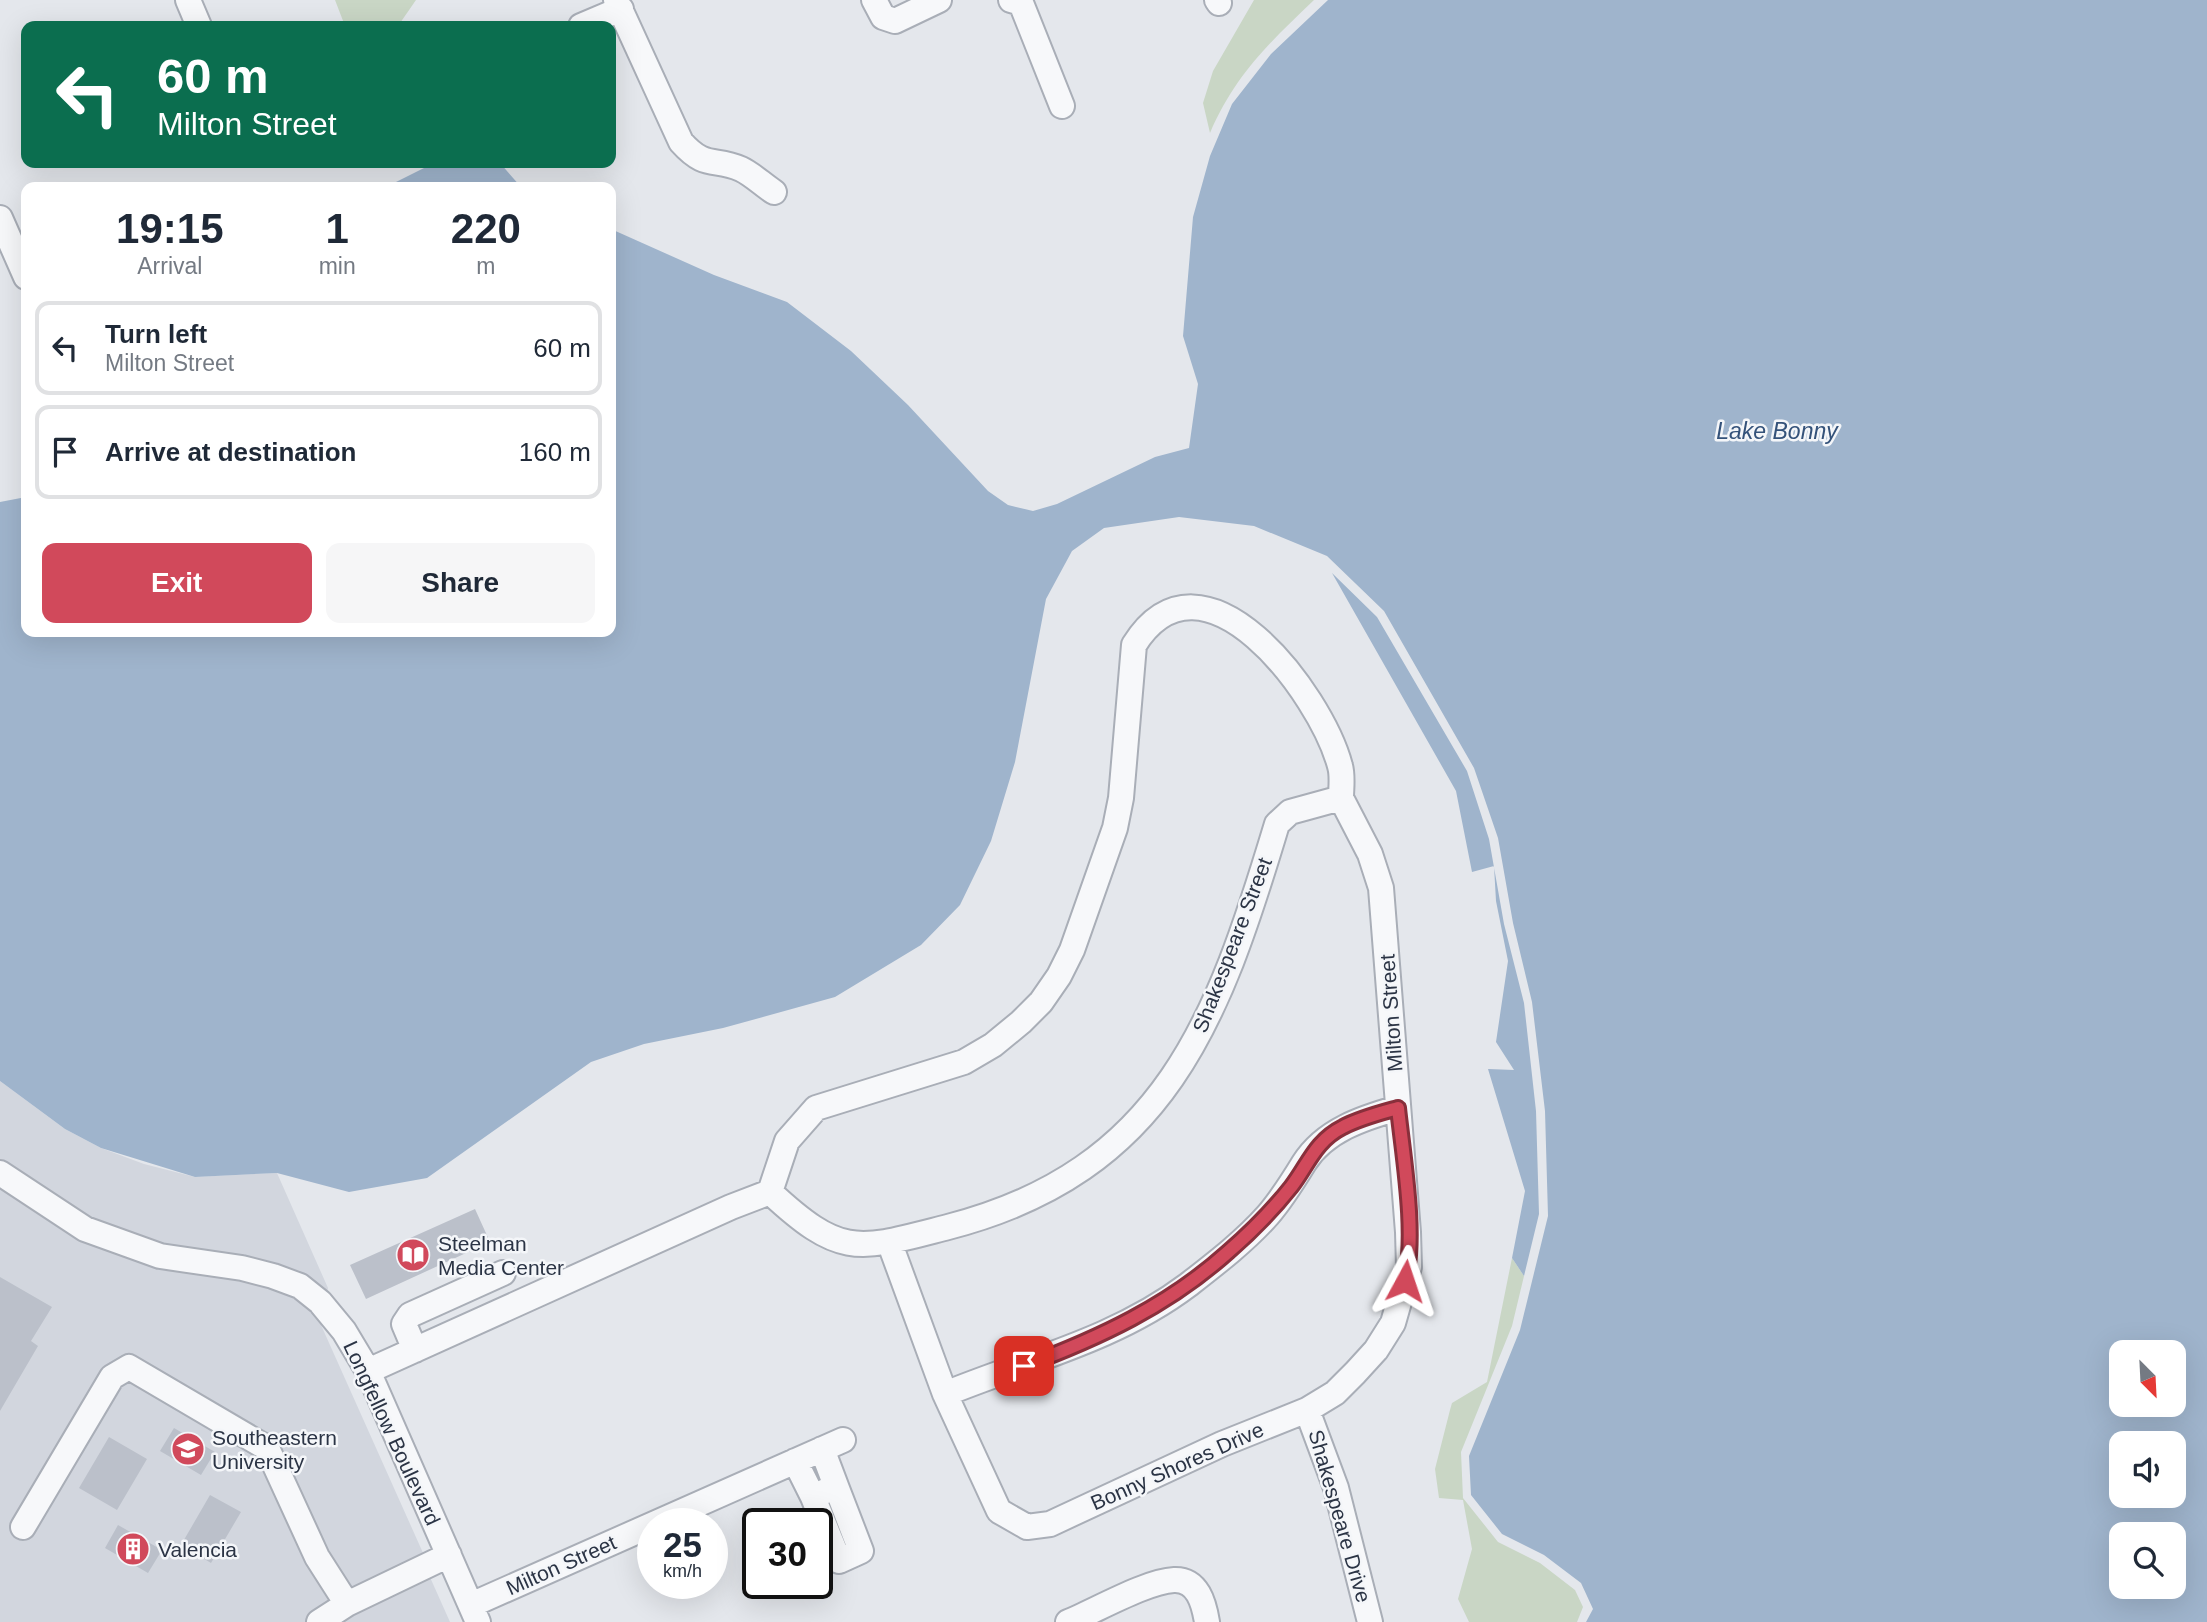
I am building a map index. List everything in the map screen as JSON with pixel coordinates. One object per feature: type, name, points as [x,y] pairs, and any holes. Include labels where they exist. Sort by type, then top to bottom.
[{"type":"street","points":[[188,0],[198,21]]},
{"type":"street","points":[[874,0],[883,17],[895,21],[939,0]]},
{"type":"street","points":[[1020,1],[1062,106]]},
{"type":"street","points":[[590,21],[619,5],[681,142],[692,155],[706,162],[740,169],[774,192]]},
{"type":"street","points":[[0,218],[21,266]]},
{"type":"street","points":[[368,1371],[731,1207],[770,1192],[787,1141],[816,1108],[964,1062],[993,1045],[1021,1022],[1041,1002],[1059,976],[1072,950],[1115,828],[1121,798],[1134,645],[1146,625],[1165,612],[1186,607],[1206,609],[1230,620],[1265,644],[1310,699],[1341,768],[1341,798]]},
{"type":"street","name":"Milton Street","points":[[1341,798],[1367,845],[1381,888],[1398,1108]]},
{"type":"street","name":"Shakespeare Street","points":[[770,1192],[811,1227],[835,1239],[857,1246],[890,1244],[991,1216],[1025,1202],[1107,1151],[1155,1104],[1201,1033],[1217,997],[1277,824],[1290,812],[1341,798]]},
{"type":"street","points":[[945,1394],[1081,1345],[1135,1319],[1185,1287],[1257,1226],[1294,1183],[1305,1161],[1341,1127],[1398,1108]]},
{"type":"street","name":"Bonny Shores Drive","points":[[890,1244],[945,1394],[999,1511],[1027,1527],[1050,1524],[1222,1444],[1307,1410],[1335,1393],[1376,1350],[1393,1323],[1409,1267],[1398,1108]]},
{"type":"street","name":"Longfellow Boulevard","points":[[0,1173],[85,1229],[160,1256],[242,1268],[300,1286],[320,1302],[344,1331],[368,1371],[475,1614]]},
{"type":"street","points":[[415,1350],[404,1324],[410,1315],[503,1273]]},
{"type":"street","points":[[23,1528],[112,1377],[129,1367],[267,1448],[317,1558],[347,1604]]},
{"type":"street","name":"Shakespeare Drive","points":[[1307,1410],[1336,1488],[1370,1622]]},
{"type":"street","name":"Milton Street","points":[[475,1614],[832,1445],[836,1486]]},
{"type":"street","points":[[795,1461],[839,1561],[861,1551],[836,1486],[813,1497]]},
{"type":"street","points":[[319,1622],[347,1604],[449,1555]]},
{"type":"street","points":[[1068,1622],[1149,1587],[1175,1580],[1191,1586],[1200,1594],[1207,1622]]},
{"type":"shaded area","name":"Southeastern University","points":[[0,1081],[65,1129],[101,1148],[144,1164],[195,1177],[277,1173],[328,1288],[321,1325],[432,1573],[429,1575],[450,1622],[0,1622]]},
{"type":"green space","points":[[335,0],[416,0],[401,21],[343,21]]},
{"type":"green space","points":[[1254,0],[1314,0],[1254,61],[1230,94],[1210,133],[1203,103],[1213,71]]},
{"type":"green space","points":[[1512,1258],[1524,1276],[1512,1326],[1461,1452],[1463,1498],[1498,1542],[1540,1563],[1575,1590],[1583,1607],[1577,1622],[1469,1622],[1458,1599],[1472,1549],[1463,1500],[1439,1498],[1435,1469],[1452,1403],[1487,1382]]},
{"type":"water","name":"Lake Bonny","points":[[1328,0],[2207,0],[2207,1622],[1586,1622],[1593,1609],[1581,1583],[1544,1555],[1502,1534],[1471,1495],[1469,1456],[1520,1330],[1548,1216],[1545,1111],[1532,1002],[1513,923],[1498,838],[1474,768],[1384,611],[1327,556],[1254,526],[1179,517],[1104,528],[1072,551],[1046,599],[1015,762],[991,841],[960,905],[921,945],[835,997],[723,1028],[644,1044],[591,1062],[427,1178],[349,1192],[277,1173],[195,1177],[101,1148],[65,1129],[0,1081],[0,502],[21,498],[21,637],[616,637],[616,231],[714,275],[787,302],[851,351],[908,405],[988,491],[1008,505],[1033,511],[1057,504],[1155,457],[1189,448],[1198,384],[1183,336],[1193,217],[1210,156],[1232,104],[1271,54]]},
{"type":"water","points":[[424,168],[504,168],[517,182],[396,182]]},
{"type":"water","points":[[1332,573],[1377,617],[1467,771],[1489,839],[1494,866],[1472,872],[1456,791]]},
{"type":"water","points":[[1494,868],[1504,924],[1524,1003],[1536,1111],[1539,1214],[1524,1276],[1512,1258],[1525,1191],[1488,1069],[1514,1070],[1496,1042],[1508,961],[1496,901]]},
{"type":"building","points":[[475,1209],[490,1242],[366,1299],[350,1265]]},
{"type":"building","points":[[0,1277],[52,1307],[31,1341],[38,1346],[0,1411]]},
{"type":"building","points":[[174,1428],[215,1452],[201,1475],[160,1451]]},
{"type":"building","points":[[109,1437],[147,1459],[117,1510],[79,1488]]},
{"type":"building","points":[[210,1495],[241,1512],[211,1563],[181,1545]]},
{"type":"building","name":"Valencia","points":[[118,1525],[162,1550],[148,1573],[105,1548]]},
{"type":"place","name":"Steelman Media Center","points":[[413,1255]]},
{"type":"place","name":"Southeastern University","points":[[188,1449]]},
{"type":"place","name":"Valencia","points":[[133,1549]]},
{"type":"route","points":[[1024,1366],[1081,1345],[1135,1319],[1185,1287],[1227,1254],[1267,1217],[1294,1183],[1305,1161],[1323,1142],[1341,1127],[1398,1108],[1408,1232],[1409,1267],[1405,1281]]}]
